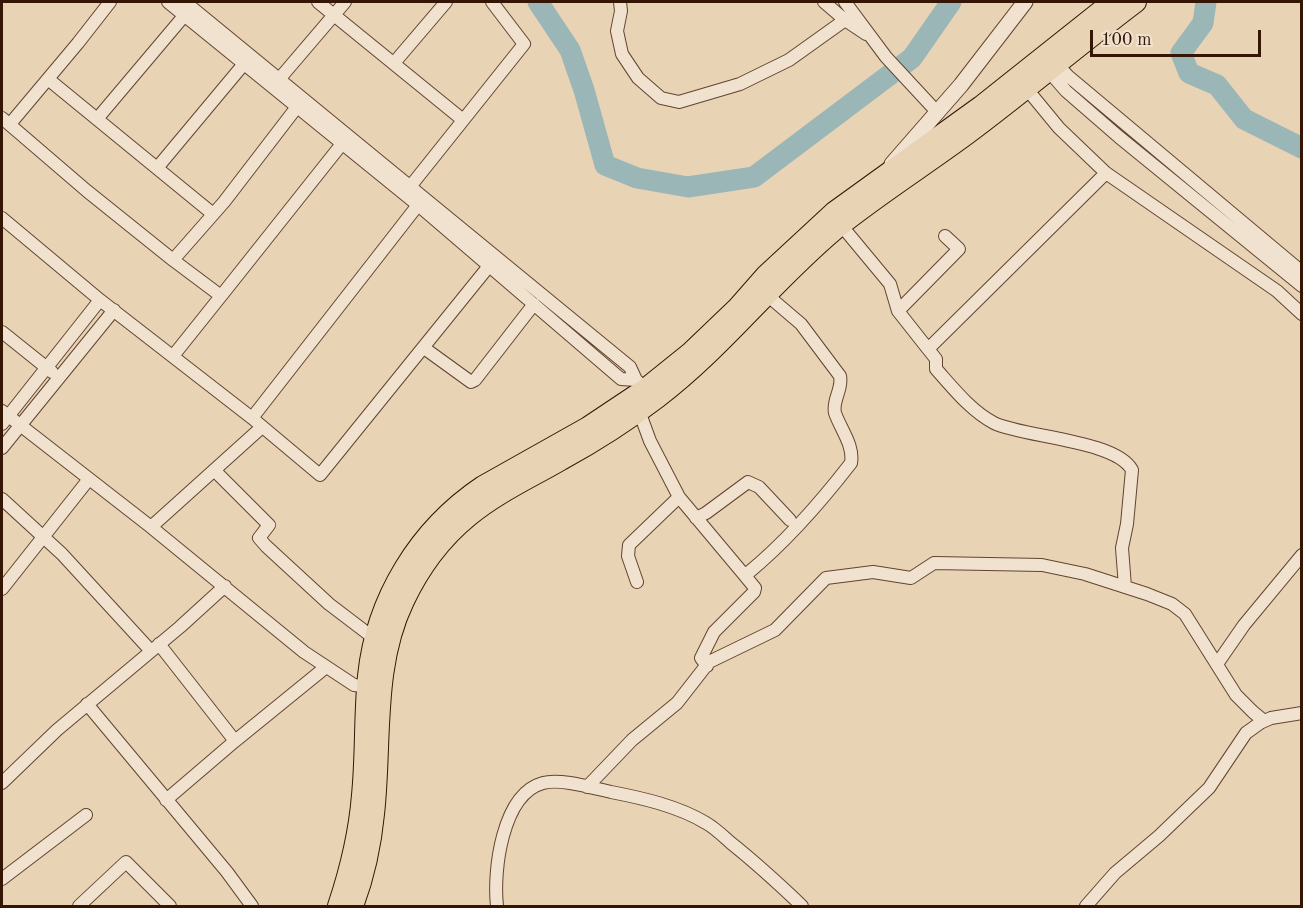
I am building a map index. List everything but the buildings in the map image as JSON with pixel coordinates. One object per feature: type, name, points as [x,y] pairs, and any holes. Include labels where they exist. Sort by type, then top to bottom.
[{"type":"highway","points":[[339,906],[348,878],[359,821],[374,687],[404,600],[432,555],[448,536],[486,502],[573,453],[639,411],[646,389],[691,352],[737,308],[766,275],[819,226],[990,117],[1026,87],[1048,61],[1112,2]]},
{"type":"highway","points":[[353,906],[364,869],[375,813],[375,639],[384,607],[397,580],[429,534],[451,510],[492,481],[588,427],[723,342],[813,249],[876,191],[956,125],[1136,2]]},
{"type":"street","points":[[110,2],[48,80],[6,121],[87,191],[221,296]]},
{"type":"street","points":[[168,2],[187,8],[345,141],[630,367],[646,389]]},
{"type":"street","points":[[318,2],[463,120]]},
{"type":"street","points":[[276,83],[345,2]]},
{"type":"street","points":[[394,63],[446,2]]},
{"type":"street","points":[[407,191],[524,44],[492,2]]},
{"type":"street","points":[[620,2],[621,11],[617,31],[622,54],[638,78],[661,98],[680,102],[740,84],[789,60],[845,20]]},
{"type":"street","points":[[824,2],[845,20],[875,40]]},
{"type":"street","points":[[845,2],[886,57],[937,112]]},
{"type":"street","points":[[876,191],[1025,2]]},
{"type":"street","points":[[97,119],[187,8]]},
{"type":"street","points":[[157,168],[247,60]]},
{"type":"street","points":[[1048,61],[1302,272]]},
{"type":"street","points":[[1048,61],[1066,91],[1302,286]]},
{"type":"street","points":[[48,80],[213,214]]},
{"type":"street","points":[[1026,87],[1059,128],[1106,173],[1277,291],[1302,314]]},
{"type":"street","points":[[173,260],[213,214],[300,103]]},
{"type":"street","points":[[173,356],[345,141]]},
{"type":"street","points":[[928,349],[1106,173]]},
{"type":"street","points":[[407,191],[418,205],[621,379],[646,389]]},
{"type":"street","points":[[252,418],[418,205]]},
{"type":"street","points":[[2,218],[100,300],[252,418],[320,475],[489,266]]},
{"type":"street","points":[[841,225],[890,284],[898,311],[936,359],[936,369],[976,411],[994,423],[1071,441],[1102,451],[1129,464],[1132,470],[1127,524],[1122,548],[1125,587]]},
{"type":"street","points":[[898,311],[959,249],[945,236]]},
{"type":"street","points":[[746,577],[774,551],[851,464],[848,442],[834,404],[842,382],[840,375],[801,324],[767,295]]},
{"type":"street","points":[[100,300],[4,417],[20,425],[151,527],[304,652],[354,685],[374,687]]},
{"type":"street","points":[[424,348],[471,382],[475,380],[534,304]]},
{"type":"street","points":[[2,448],[114,310]]},
{"type":"street","points":[[2,332],[59,377]]},
{"type":"street","points":[[639,411],[650,441],[679,496],[755,588],[754,592],[714,632],[701,658],[706,666]]},
{"type":"street","points":[[151,527],[262,427]]},
{"type":"street","points":[[214,470],[269,525],[259,538],[266,546],[329,604],[375,639]]},
{"type":"street","points":[[2,588],[89,479]]},
{"type":"street","points":[[696,518],[748,482],[759,487],[790,520]]},
{"type":"street","points":[[637,582],[627,549],[632,541],[679,496]]},
{"type":"street","points":[[2,499],[62,554],[155,648],[235,741]]},
{"type":"street","points":[[1218,664],[1252,616],[1302,555]]},
{"type":"street","points":[[587,787],[632,740],[677,703],[709,662],[775,630],[826,578],[873,572],[911,578],[934,563],[1042,565],[1085,574],[1172,604],[1185,614],[1236,695],[1264,721]]},
{"type":"street","points":[[2,783],[87,704],[225,586]]},
{"type":"street","points":[[166,800],[326,667]]},
{"type":"street","points":[[87,704],[227,872],[252,906]]},
{"type":"street","points":[[1086,906],[1115,873],[1159,836],[1209,788],[1246,733],[1264,721],[1302,713]]},
{"type":"street","points":[[497,906],[497,866],[504,834],[519,798],[531,788],[544,782],[587,787],[650,801],[687,813],[707,824],[761,867],[802,906]]},
{"type":"street","points":[[2,879],[86,815]]},
{"type":"street","points":[[79,906],[126,862],[170,906]]},
{"type":"waterway","points":[[538,2],[570,50],[605,165],[637,178],[688,187],[754,177],[912,58],[951,2]]},
{"type":"waterway","points":[[1206,2],[1203,23],[1181,53],[1189,73],[1217,85],[1244,119],[1302,148]]}]
